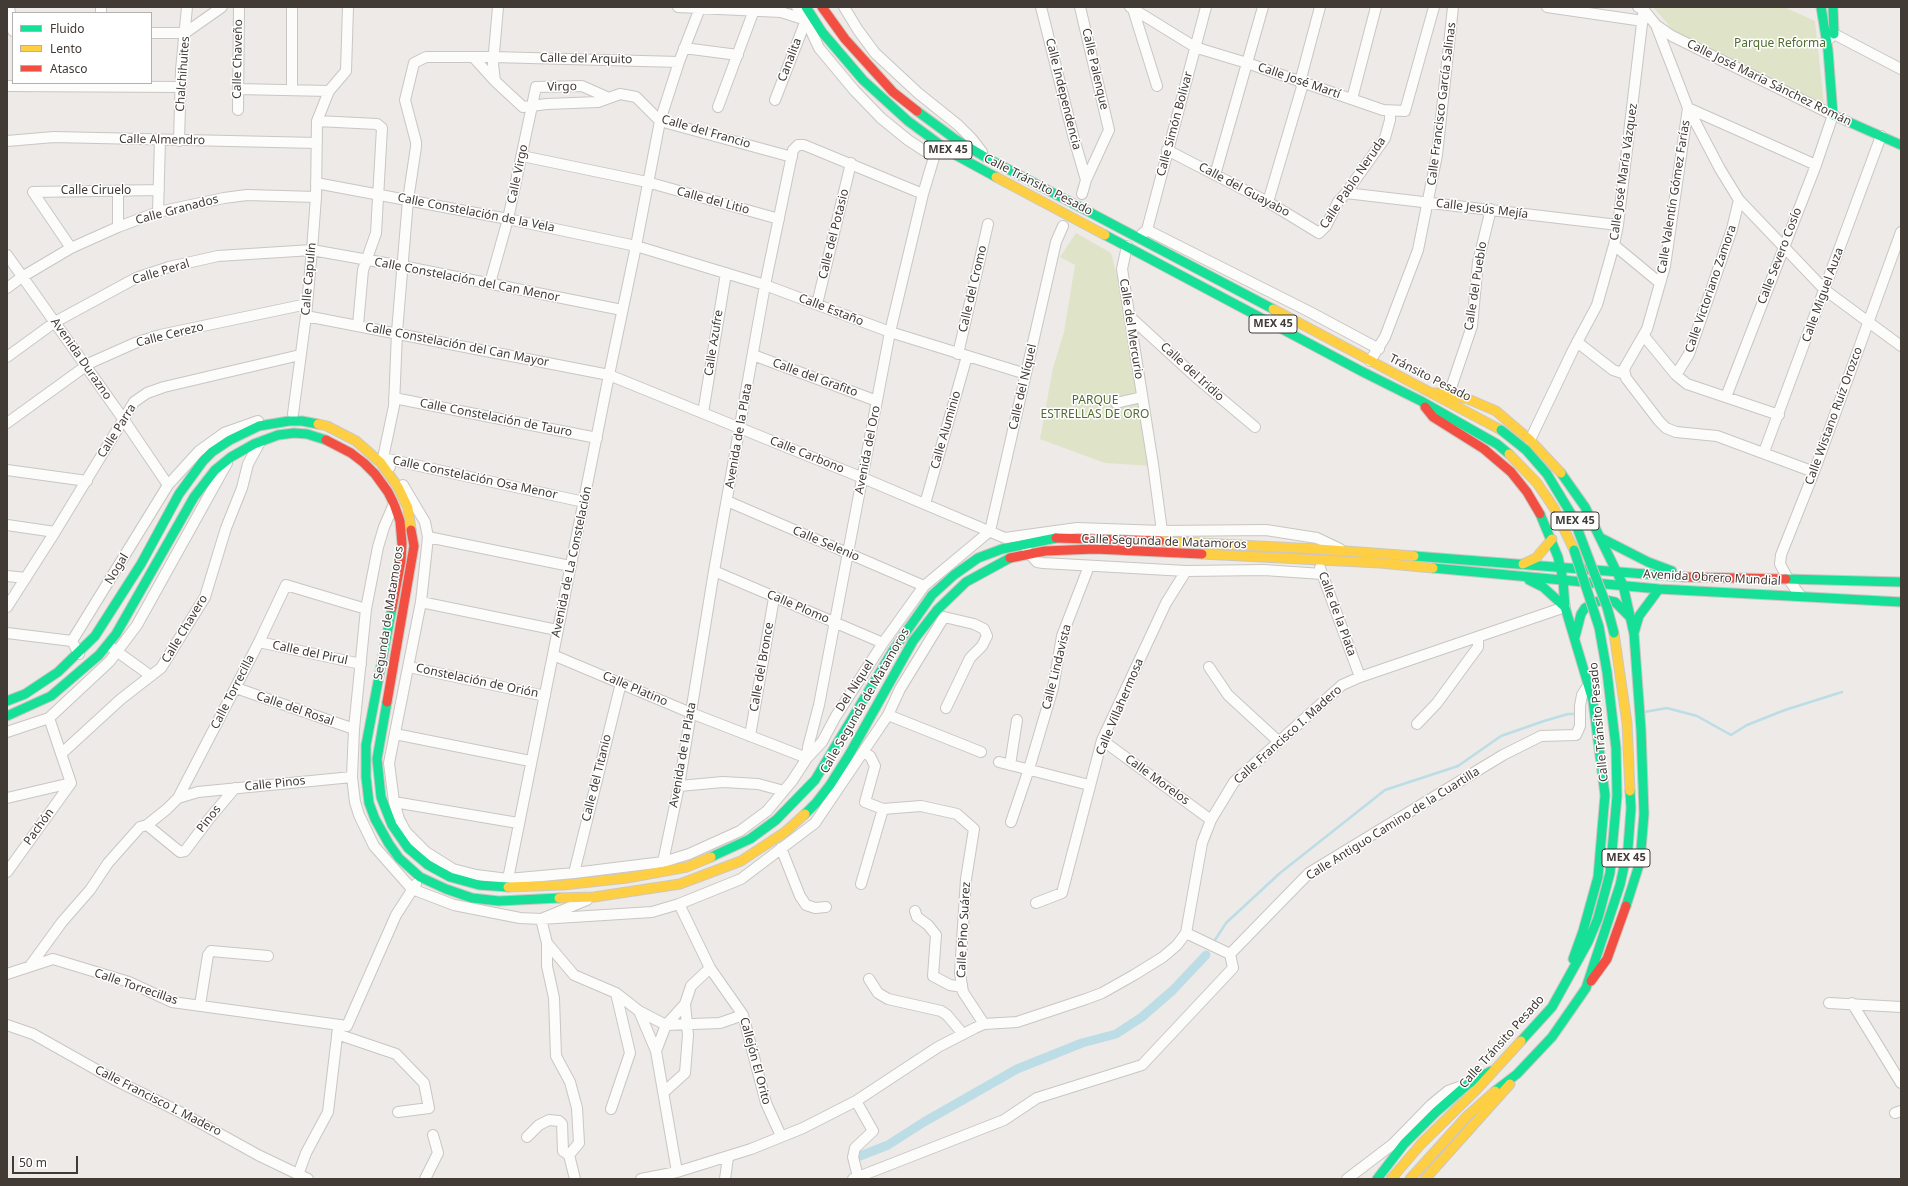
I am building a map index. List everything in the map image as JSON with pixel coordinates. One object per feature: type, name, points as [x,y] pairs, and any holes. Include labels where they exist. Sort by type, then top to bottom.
[{"type":"main road","name":"Calle Tránsito Pesado","points":[[806,7],[822,32],[863,80],[889,105],[938,144],[980,169],[1127,246]]},
{"type":"main road","name":"Calle Tránsito Pesado","points":[[822,7],[845,39],[893,92],[925,118],[985,157],[1138,238]]},
{"type":"main road","points":[[1821,7],[1830,37]]},
{"type":"main road","points":[[1833,7],[1830,37],[1833,114]]},
{"type":"main road","name":"Calle José María Sánchez Román","points":[[1833,114],[1901,146]]},
{"type":"main road","name":"Tránsito Pesado","points":[[1138,238],[1501,430],[1526,450],[1563,498],[1573,517],[1586,548],[1607,607],[1614,633]]},
{"type":"main road","name":"Tránsito Pesado","points":[[1127,246],[1421,401],[1497,444],[1512,456],[1537,482],[1554,508],[1574,550]]},
{"type":"main road","points":[[1433,394],[1448,394],[1468,399],[1496,412],[1530,440],[1562,474],[1585,507],[1623,585],[1634,634],[1641,730],[1644,814],[1640,862],[1622,919],[1607,959],[1586,988]]},
{"type":"main road","points":[[1421,401],[1434,417],[1484,449],[1511,472],[1527,492],[1544,520],[1558,557],[1563,580],[1565,607],[1593,701],[1600,745],[1605,808],[1598,877],[1583,931],[1560,994]]},
{"type":"main road","name":"Segunda de Matamoros","points":[[7,701],[25,694],[58,672],[79,654],[103,626],[141,564],[179,494],[193,472],[203,461],[220,446],[258,424],[289,421],[309,422],[327,426],[356,441],[382,461],[398,487],[408,508],[414,546],[377,759]]},
{"type":"main road","name":"Segunda de Matamoros","points":[[7,716],[51,696],[86,667],[107,645],[152,573],[194,497],[215,470],[230,457],[260,442],[278,435],[294,433],[307,434],[329,441],[352,453],[375,474],[394,504],[400,521],[402,544],[401,561],[372,706],[365,761]]},
{"type":"main road","points":[[1558,557],[1572,563],[1591,553],[1599,535]]},
{"type":"main road","points":[[1599,535],[1648,562],[1687,577]]},
{"type":"main road","name":"Calle Segunda de Matamoros","points":[[377,759],[381,797],[392,825],[408,848],[428,865],[450,876],[480,885],[510,887],[563,885],[627,878],[687,867],[722,853],[750,839],[776,820],[815,780],[892,652],[932,595],[954,575],[978,558],[1002,549],[1053,538],[1092,538],[1318,549],[1523,564]]},
{"type":"main road","points":[[1523,564],[1536,558],[1552,539]]},
{"type":"main road","name":"Calle Segunda de Matamoros","points":[[365,761],[369,803],[385,838],[399,858],[420,877],[446,889],[472,898],[499,901],[530,901],[594,897],[680,884],[741,861],[786,832],[816,803],[830,785],[849,755],[913,641],[937,610],[966,582],[1011,557],[1046,551],[1095,549],[1380,563],[1522,577]]},
{"type":"main road","name":"Calle Tránsito Pesado","points":[[1391,1179],[1421,1144],[1477,1089],[1539,1022],[1560,994],[1588,942],[1600,911],[1610,873],[1618,796],[1618,764],[1608,672],[1599,627],[1574,550]]},
{"type":"main road","name":"Avenida Obrero Mundial","points":[[1523,564],[1687,577],[1901,582]]},
{"type":"main road","points":[[1522,577],[1543,587],[1565,607]]},
{"type":"main road","name":"Avenida Obrero Mundial","points":[[1522,577],[1659,589],[1800,595],[1901,602]]},
{"type":"main road","points":[[1634,634],[1639,616],[1650,599],[1659,589]]},
{"type":"main road","points":[[1575,639],[1578,620],[1585,608],[1595,602],[1606,600],[1615,602],[1629,616]]},
{"type":"main road","name":"Calle Tránsito Pesado","points":[[1410,1179],[1467,1116],[1505,1082],[1517,1074],[1552,1037],[1586,988],[1610,920],[1620,885],[1628,848],[1631,801],[1627,723],[1614,633]]},
{"type":"main road","points":[[1377,1179],[1391,1159],[1418,1129],[1468,1084],[1494,1069]]},
{"type":"main road","points":[[1425,1179],[1505,1092],[1517,1074]]},
{"type":"street","points":[[10,7],[12,22]]},
{"type":"street","name":"Chalchihuites","points":[[179,141],[181,87],[187,7]]},
{"type":"street","points":[[152,33],[185,33],[222,7]]},
{"type":"street","name":"Calle Chaveño","points":[[238,110],[239,7]]},
{"type":"street","points":[[292,7],[292,90]]},
{"type":"street","points":[[348,7],[346,71],[329,91],[317,121],[377,124],[382,128],[376,233],[362,270],[358,325]]},
{"type":"street","points":[[495,81],[493,57],[498,7]]},
{"type":"street","points":[[678,7],[754,10],[780,9],[806,20],[822,32]]},
{"type":"street","points":[[797,7],[806,20],[819,48],[854,90],[881,118],[908,140],[934,157]]},
{"type":"street","points":[[844,7],[875,53],[918,93],[958,125],[972,139],[985,157]]},
{"type":"street","name":"Calle Independencia","points":[[1041,7],[1073,135],[1086,180]]},
{"type":"street","name":"Calle Palenque","points":[[1080,7],[1109,130],[1086,180]]},
{"type":"street","name":"Calle Simón Bolívar","points":[[1147,230],[1206,7]]},
{"type":"street","points":[[1215,175],[1263,7]]},
{"type":"street","points":[[1268,202],[1302,87],[1300,82],[1320,7]]},
{"type":"street","points":[[1352,99],[1376,7]]},
{"type":"street","name":"Calle José Martí","points":[[1131,8],[1195,47],[1390,111],[1405,111],[1434,7]]},
{"type":"street","name":"Calle Francisco García Salinas","points":[[1370,361],[1379,349],[1385,337],[1418,250],[1429,202],[1437,155],[1453,7]]},
{"type":"street","points":[[1547,7],[1643,21]]},
{"type":"street","name":"Avenida de La Constelación","points":[[508,879],[530,761],[545,696],[660,121],[679,62],[700,8]]},
{"type":"street","points":[[1131,8],[1157,86]]},
{"type":"street","name":"Calle José María Vázquez","points":[[1530,440],[1577,342],[1597,305],[1614,245],[1618,225],[1643,21],[1642,8]]},
{"type":"street","name":"Calle José María Sánchez Román","points":[[1642,8],[1656,25],[1672,36],[1833,114]]},
{"type":"street","points":[[718,107],[754,10]]},
{"type":"street","name":"Canalita","points":[[775,100],[806,20]]},
{"type":"street","points":[[1656,25],[1688,108],[1720,169],[1739,200],[1783,248],[1825,290],[1901,346]]},
{"type":"street","points":[[1830,37],[1901,69]]},
{"type":"street","points":[[684,48],[738,55]]},
{"type":"street","name":"Calle del Arquito","points":[[408,200],[416,142],[404,100],[414,63],[426,58],[493,57],[679,62]]},
{"type":"street","name":"Calle del Francio","points":[[474,58],[495,81],[523,107],[598,102],[620,94],[636,97],[660,121],[792,156]]},
{"type":"street","points":[[7,86],[21,84],[104,84],[181,87]]},
{"type":"street","name":"Virgo","points":[[536,87],[582,86],[609,98]]},
{"type":"street","name":"Calle Virgo","points":[[490,283],[508,219],[536,87]]},
{"type":"street","points":[[238,89],[329,91]]},
{"type":"street","points":[[1688,108],[1816,165]]},
{"type":"street","name":"Calle Valentín Gómez Farías","points":[[1625,374],[1626,364],[1644,336],[1665,266],[1688,108]]},
{"type":"street","name":"Calle Pablo Neruda","points":[[1319,232],[1326,226],[1338,202],[1385,138],[1390,120],[1390,111]]},
{"type":"street","name":"Calle Severo Cosío","points":[[1726,397],[1816,165],[1833,114]]},
{"type":"street","name":"Calle Capulín","points":[[293,414],[306,316],[312,250],[316,197],[317,121]]},
{"type":"street","name":"Calle Miguel Auza","points":[[1764,452],[1881,136]]},
{"type":"street","name":"Calle Almendro","points":[[7,141],[54,137],[317,143]]},
{"type":"street","points":[[158,212],[160,140]]},
{"type":"street","name":"Avenida del Oro","points":[[807,758],[808,747],[819,705],[835,623],[890,332],[923,194],[938,144]]},
{"type":"street","points":[[792,156],[793,150],[798,145],[804,145],[851,163],[923,194]]},
{"type":"street","name":"Calle del Guayabo","points":[[1167,150],[1268,202],[1319,232]]},
{"type":"street","name":"Calle del Litio","points":[[522,156],[648,182],[779,219]]},
{"type":"street","name":"Avenida de la Plata","points":[[663,862],[679,786],[714,571],[753,355],[792,156]]},
{"type":"street","name":"Calle del Potasio","points":[[817,304],[851,163]]},
{"type":"street","points":[[1082,194],[1086,180]]},
{"type":"street","name":"Calle Constelación de la Vela","points":[[316,183],[508,219],[636,246]]},
{"type":"street","name":"Calle Ciruelo","points":[[71,248],[34,192],[159,190]]},
{"type":"street","points":[[118,191],[118,227]]},
{"type":"street","name":"Calle Jesús Mejía","points":[[1346,193],[1618,225]]},
{"type":"street","name":"Calle Granados","points":[[7,288],[22,277],[71,248],[118,227],[158,212],[224,198],[247,196],[316,197]]},
{"type":"street","points":[[382,461],[394,398],[397,332],[408,200]]},
{"type":"street","name":"Calle Victoriano Zamora","points":[[1676,375],[1689,354],[1732,229],[1739,200]]},
{"type":"street","name":"Calle del Pueblo","points":[[1448,394],[1472,326],[1478,262],[1491,209]]},
{"type":"street","name":"Calle del Cromo","points":[[962,355],[988,224]]},
{"type":"street","name":"Calle del Níquel","points":[[990,531],[1056,242],[1063,226]]},
{"type":"street","points":[[1138,238],[1147,230],[1308,310],[1379,349]]},
{"type":"street","name":"Calle Wistano Ruíz Orozco","points":[[1800,595],[1788,579],[1780,564],[1781,555],[1814,472],[1901,232]]},
{"type":"street","points":[[1614,245],[1660,283]]},
{"type":"street","name":"Calle Estaño","points":[[636,246],[766,285],[890,332],[1026,374]]},
{"type":"street","name":"Calle del Mercurio","points":[[1127,246],[1122,269],[1162,531]]},
{"type":"street","name":"Calle Constelación del Can Menor","points":[[312,250],[490,283],[622,310]]},
{"type":"street","name":"Calle Peral","points":[[7,357],[55,322],[136,278],[169,267],[218,256],[312,250]]},
{"type":"street","name":"Avenida Durazno","points":[[7,255],[168,484]]},
{"type":"street","name":"Calle Azufre","points":[[703,413],[726,273]]},
{"type":"street","name":"Calle Cerezo","points":[[7,423],[86,366],[135,343],[160,335],[307,304]]},
{"type":"street","name":"Calle Constelación del Can Mayor","points":[[306,316],[397,332],[609,375]]},
{"type":"street","name":"Calle del Iridio","points":[[1129,316],[1198,379],[1255,427]]},
{"type":"street","points":[[1644,336],[1676,375],[1687,384],[1778,415]]},
{"type":"street","points":[[1577,342],[1613,370],[1625,374],[1659,421],[1666,428],[1676,432],[1713,435],[1764,452],[1814,472]]},
{"type":"street","name":"Calle Parra","points":[[7,607],[87,481],[134,402],[146,393],[300,355]]},
{"type":"street","name":"Calle del Grafito","points":[[753,355],[877,402]]},
{"type":"street","name":"Calle Aluminio","points":[[925,504],[962,355]]},
{"type":"street","name":"Calle Carbono","points":[[609,375],[990,531],[1020,545],[1037,562],[1186,571],[1264,570],[1322,574]]},
{"type":"street","points":[[1116,403],[1142,397]]},
{"type":"street","name":"Calle Constelación de Tauro","points":[[394,398],[597,438]]},
{"type":"street","points":[[168,484],[199,451],[224,433],[293,414],[322,419],[355,434],[401,480],[425,522],[428,537],[570,566]]},
{"type":"street","name":"Calle Chavero","points":[[61,754],[121,699],[161,668],[205,596],[230,515],[242,488],[248,464],[260,442]]},
{"type":"street","points":[[7,732],[49,718],[110,661],[137,625],[230,457]]},
{"type":"street","name":"Calle Constelación Osa Menor","points":[[375,474],[382,461],[584,502]]},
{"type":"street","points":[[7,470],[87,481]]},
{"type":"street","name":"Nogal","points":[[72,641],[168,484]]},
{"type":"street","name":"Calle Selenio","points":[[727,501],[924,586]]},
{"type":"street","points":[[394,504],[384,527],[378,547],[366,609],[354,729],[352,777],[355,802],[359,815],[374,846],[412,890],[454,905],[520,918],[541,919],[652,912],[679,904],[741,878],[815,823],[864,753],[888,715],[900,689],[944,616],[974,624],[984,629],[987,636],[982,646],[970,658],[946,708]]},
{"type":"street","points":[[7,525],[55,532]]},
{"type":"street","points":[[1005,538],[1077,528],[1162,531],[1273,531],[1317,538],[1345,552]]},
{"type":"street","name":"Del Niquel","points":[[428,537],[421,602],[389,763],[394,802],[399,819],[406,832],[426,852],[453,869],[476,875],[508,879],[574,873],[663,862],[689,854],[740,831],[768,811],[807,758],[822,742],[836,716],[883,643],[924,586],[990,531]]},
{"type":"street","name":"Calle de la Plata","points":[[1318,549],[1322,574],[1360,677]]},
{"type":"street","name":"Calle Lindavista","points":[[1011,822],[1029,769],[1053,688],[1062,636],[1089,566]]},
{"type":"street","name":"Calle Plomo","points":[[714,571],[774,598],[883,643]]},
{"type":"street","name":"Calle Villahermosa","points":[[1036,904],[1062,893],[1102,740],[1166,604],[1186,571]]},
{"type":"street","points":[[152,573],[164,575]]},
{"type":"street","points":[[7,576],[26,578]]},
{"type":"street","name":"Calle Torrecilla","points":[[30,966],[62,922],[90,890],[108,863],[140,827],[147,825],[178,798],[236,688],[286,586],[366,609]]},
{"type":"street","name":"Calle del Bronce","points":[[750,736],[774,598]]},
{"type":"street","points":[[421,602],[557,630]]},
{"type":"street","name":"Calle Francisco I. Madero","points":[[641,1179],[678,1172],[728,1157],[781,1136],[856,1101],[938,1047],[984,1024],[1017,1022],[1102,993],[1163,957],[1177,945],[1186,933],[1202,843],[1211,820],[1234,782],[1342,685],[1360,677],[1565,607]]},
{"type":"street","points":[[7,633],[72,641],[79,654]]},
{"type":"street","points":[[1417,724],[1437,703],[1478,647],[1478,637]]},
{"type":"street","points":[[900,689],[913,641]]},
{"type":"street","name":"Calle del Pirul","points":[[259,642],[361,664]]},
{"type":"street","points":[[107,645],[151,676]]},
{"type":"street","name":"Calle Platino","points":[[553,655],[691,713],[807,758]]},
{"type":"street","name":"Constelación de Orión","points":[[409,667],[545,696]]},
{"type":"street","points":[[1209,667],[1228,695],[1278,741]]},
{"type":"street","name":"Calle del Titanio","points":[[574,873],[621,683]]},
{"type":"street","name":"Calle Antiguo Camino de la Cuartilla","points":[[1230,954],[1309,873],[1503,755],[1540,736],[1576,735],[1580,726],[1580,706],[1582,696],[1589,684]]},
{"type":"street","name":"Calle del Rosal","points":[[236,688],[354,729]]},
{"type":"street","points":[[888,715],[981,752]]},
{"type":"street","points":[[7,798],[71,783],[49,718]]},
{"type":"street","points":[[1010,765],[1017,720]]},
{"type":"street","points":[[395,734],[530,761]]},
{"type":"street","name":"Calle Morelos","points":[[1102,740],[1211,820]]},
{"type":"street","points":[[861,884],[883,809],[865,802],[875,766],[870,756],[864,753]]},
{"type":"street","points":[[999,762],[1089,785]]},
{"type":"street","name":"Calle Pinos","points":[[198,792],[352,777]]},
{"type":"street","points":[[679,786],[722,782],[758,784],[784,791]]},
{"type":"street","name":"Pachón","points":[[7,872],[71,783]]},
{"type":"street","name":"Pinos","points":[[147,825],[180,852],[185,851],[213,813],[235,788]]},
{"type":"street","name":"Calle Torrecilla","points":[[178,798],[198,792]]},
{"type":"street","points":[[394,802],[518,823]]},
{"type":"street","name":"Calle Pino Suárez","points":[[883,809],[921,806],[957,814],[974,828],[966,879],[960,973],[963,992],[984,1024]]},
{"type":"street","points":[[781,848],[800,896],[806,905],[815,908],[826,907]]},
{"type":"street","points":[[303,1177],[306,1153],[328,1112],[338,1030],[347,1026],[396,915],[428,865]]},
{"type":"street","points":[[541,919],[594,897]]},
{"type":"street","name":"Callejón El Orito","points":[[679,904],[710,968],[743,1015],[766,1103],[781,1136]]},
{"type":"street","points":[[915,910],[918,917],[928,925],[936,935],[933,976],[950,985],[962,987]]},
{"type":"street","points":[[541,919],[547,943],[546,966],[554,998],[556,1056],[570,1082],[577,1108],[579,1143],[569,1155]]},
{"type":"street","points":[[856,1101],[873,1131],[855,1148],[854,1157],[856,1178],[1004,1120],[1037,1098],[1142,1065],[1233,968],[1230,954],[1186,933]]},
{"type":"street","points":[[547,943],[574,975],[616,993],[638,1011],[666,1025],[687,1026],[720,1023],[743,1015]]},
{"type":"street","points":[[200,1005],[208,955],[210,951],[268,956]]},
{"type":"street","name":"Calle Torrecillas","points":[[7,974],[53,959],[129,982],[172,1002],[200,1005],[338,1030],[396,1054],[424,1083],[429,1108],[398,1112]]},
{"type":"street","points":[[664,1092],[685,1073],[688,1035],[685,1004],[691,986],[710,968]]},
{"type":"street","points":[[869,979],[878,993],[888,999],[941,1010],[947,1014],[964,1034]]},
{"type":"street","points":[[611,1109],[630,1053],[616,993]]},
{"type":"street","points":[[1829,1003],[1852,1003],[1901,1007]]},
{"type":"street","points":[[1852,1003],[1901,1083]]},
{"type":"street","points":[[656,1051],[666,1025],[685,1004]]},
{"type":"street","points":[[638,1011],[656,1051],[678,1172]]},
{"type":"street","name":"Calle Francisco I. Madero","points":[[7,1025],[33,1034],[113,1079],[184,1114],[303,1177]]},
{"type":"street","points":[[1347,1179],[1393,1144],[1431,1105],[1448,1091],[1468,1084]]},
{"type":"street","points":[[527,1137],[539,1125],[549,1120],[559,1121],[562,1124],[563,1151],[569,1155],[575,1179]]},
{"type":"street","points":[[425,1179],[438,1153],[433,1135]]},
{"type":"street","points":[[725,1179],[728,1157]]},
{"type":"green space","name":"Parque Reforma","points":[[1653,7],[1784,7],[1815,21],[1824,105],[1674,31]]},
{"type":"green space","name":"PARQUE ESTRELLAS DE ORO","points":[[1076,233],[1111,253],[1120,287],[1152,466],[1105,463],[1040,439],[1053,368],[1064,332],[1075,265],[1060,257]]},
{"type":"waterway","points":[[1644,712],[1667,708],[1697,716],[1731,735],[1747,725],[1785,710],[1842,692]]},
{"type":"waterway","points":[[1215,940],[1226,923],[1280,873],[1385,790],[1458,766],[1501,736],[1568,714],[1577,714]]},
{"type":"waterway","points":[[860,1156],[888,1145],[924,1122],[1017,1069],[1082,1043],[1116,1034],[1142,1017],[1173,990],[1206,955]]},
{"type":"traffic: fast","points":[[806,7],[822,32],[863,80],[908,121],[950,152],[996,177]]},
{"type":"traffic: fast","points":[[1821,7],[1828,50],[1833,115],[1901,145]]},
{"type":"traffic: fast","points":[[1833,7],[1834,34]]},
{"type":"traffic: fast","points":[[917,111],[955,139],[985,157],[1273,309]]},
{"type":"traffic: fast","points":[[1105,235],[1361,371],[1421,401],[1497,444],[1509,454]]},
{"type":"traffic: fast","points":[[7,701],[25,694],[58,672],[95,636],[141,564],[179,494],[203,461],[212,452],[230,440],[259,426],[289,421],[302,421],[318,424]]},
{"type":"traffic: fast","points":[[1501,430],[1526,450],[1547,474],[1573,517],[1607,607],[1614,633]]},
{"type":"traffic: fast","points":[[7,716],[51,696],[99,655],[116,634],[194,497],[215,470],[231,457],[254,444],[278,435],[294,433],[307,434],[326,440]]},
{"type":"traffic: fast","points":[[1561,473],[1585,507],[1623,585],[1634,634],[1641,730],[1644,814],[1640,862],[1626,906]]},
{"type":"traffic: fast","points":[[1540,514],[1558,557],[1563,580],[1565,607],[1593,701],[1605,795],[1598,877],[1583,931],[1573,959]]},
{"type":"traffic: fast","points":[[711,857],[750,839],[776,820],[815,780],[892,652],[932,595],[954,575],[978,558],[1002,549],[1056,538]]},
{"type":"traffic: fast","points":[[1601,538],[1648,562],[1672,571]]},
{"type":"traffic: fast","points":[[1574,550],[1599,627]]},
{"type":"traffic: fast","points":[[1414,556],[1684,577]]},
{"type":"traffic: fast","points":[[805,814],[830,785],[849,755],[913,641],[937,610],[966,582],[1010,558]]},
{"type":"traffic: fast","points":[[1433,568],[1659,589],[1901,602]]},
{"type":"traffic: fast","points":[[1786,579],[1901,582]]},
{"type":"traffic: fast","points":[[1529,580],[1543,587],[1565,607]]},
{"type":"traffic: fast","points":[[1634,633],[1639,616],[1659,589]]},
{"type":"traffic: fast","points":[[1575,637],[1581,614],[1585,608],[1595,602],[1606,600],[1615,602],[1629,616]]},
{"type":"traffic: fast","points":[[392,608],[366,745],[366,777],[369,803],[375,819],[389,844],[399,858],[420,877],[446,889],[472,898],[499,901],[559,898]]},
{"type":"traffic: fast","points":[[1521,1041],[1552,1007],[1588,942],[1598,918],[1610,873],[1617,796],[1616,748],[1607,672],[1599,627]]},
{"type":"traffic: fast","points":[[387,702],[377,759],[381,797],[392,825],[408,848],[428,865],[450,877],[479,885],[508,887]]},
{"type":"traffic: fast","points":[[1495,1091],[1517,1074],[1552,1037],[1586,988],[1620,885],[1628,848],[1631,808],[1630,791]]},
{"type":"traffic: fast","points":[[1377,1179],[1404,1144],[1436,1112],[1468,1084],[1491,1071]]},
{"type":"traffic: slow","points":[[996,177],[1105,235]]},
{"type":"traffic: slow","points":[[1273,309],[1501,430]]},
{"type":"traffic: slow","points":[[1433,393],[1442,393],[1468,399],[1496,411],[1530,440],[1561,473]]},
{"type":"traffic: slow","points":[[318,424],[327,426],[356,441],[381,463],[398,487],[408,508],[411,530]]},
{"type":"traffic: slow","points":[[1509,454],[1537,483],[1554,508],[1574,550]]},
{"type":"traffic: slow","points":[[1523,564],[1536,558],[1552,539]]},
{"type":"traffic: slow","points":[[1160,541],[1318,549],[1414,556]]},
{"type":"traffic: slow","points":[[1202,554],[1380,563],[1433,568]]},
{"type":"traffic: slow","points":[[1614,633],[1627,723],[1630,791]]},
{"type":"traffic: slow","points":[[559,898],[594,897],[680,884],[741,861],[785,832],[805,814]]},
{"type":"traffic: slow","points":[[508,887],[563,885],[627,878],[687,867],[711,857]]},
{"type":"traffic: slow","points":[[1391,1179],[1421,1144],[1477,1089],[1521,1041]]},
{"type":"traffic: slow","points":[[1425,1179],[1510,1084]]},
{"type":"traffic: slow","points":[[1410,1179],[1467,1116],[1495,1091]]},
{"type":"traffic: jam","points":[[822,7],[845,39],[893,92],[917,111]]},
{"type":"traffic: jam","points":[[1425,407],[1433,417],[1484,449],[1511,472],[1527,492],[1540,514]]},
{"type":"traffic: jam","points":[[326,440],[351,453],[364,463],[375,474],[388,492],[394,504],[400,521],[402,544],[401,561],[392,608]]},
{"type":"traffic: jam","points":[[387,702],[414,546],[411,530]]},
{"type":"traffic: jam","points":[[1056,538],[1160,541]]},
{"type":"traffic: jam","points":[[1010,558],[1045,551],[1095,549],[1202,554]]},
{"type":"traffic: jam","points":[[1684,577],[1786,579]]},
{"type":"traffic: jam","points":[[1591,981],[1607,959],[1626,906]]}]
